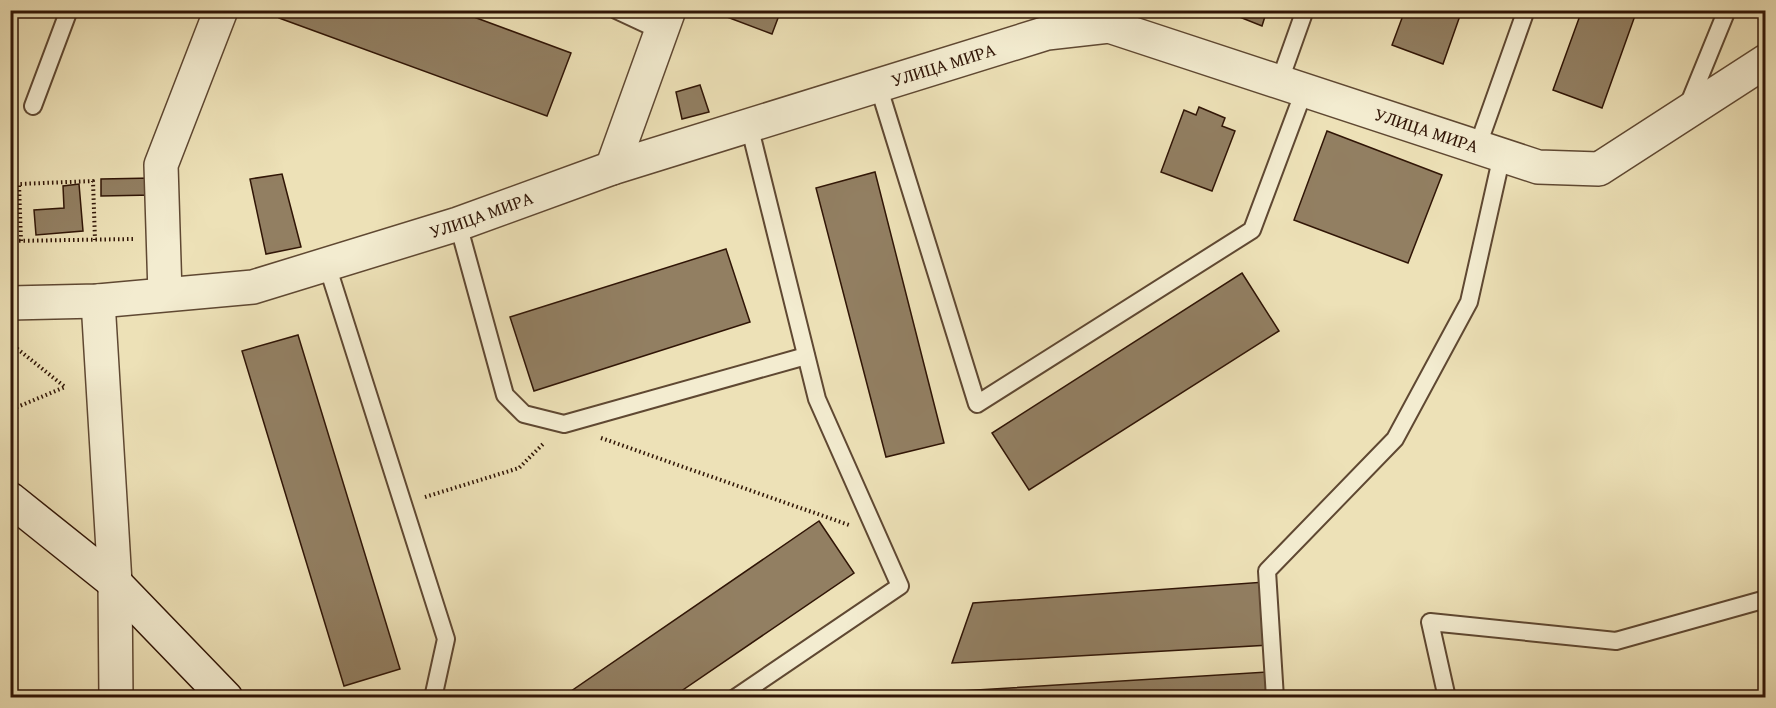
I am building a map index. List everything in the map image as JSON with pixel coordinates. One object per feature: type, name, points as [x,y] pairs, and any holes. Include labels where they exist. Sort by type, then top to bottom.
[{"type":"street","points":[[165,294],[161,165],[221,10]]},
{"type":"street","name":"УЛИЦА МИРА","points":[[10,303],[98,301],[253,287],[458,224],[612,168],[749,125],[1047,33],[1112,19],[1292,87],[1538,167],[1599,170],[1766,61]]},
{"type":"street","points":[[612,168],[665,21]]},
{"type":"street","points":[[98,301],[115,583],[116,698]]},
{"type":"street","points":[[10,499],[115,583],[226,698]]},
{"type":"lane","points":[[33,106],[69,10]]},
{"type":"lane","points":[[616,10],[665,21]]},
{"type":"lane","points":[[878,85],[977,404],[1252,230],[1292,87],[1305,10]]},
{"type":"lane","points":[[1275,698],[1267,571],[1395,439],[1469,302],[1490,151],[1526,10]]},
{"type":"lane","points":[[1683,117],[1727,10]]},
{"type":"lane","points":[[735,698],[900,586],[817,399],[749,125]]},
{"type":"lane","points":[[458,224],[505,395],[524,414],[564,424],[806,356]]},
{"type":"lane","points":[[327,265],[446,639],[433,698]]},
{"type":"lane","points":[[1447,698],[1430,622],[1616,641],[1766,599]]},
{"type":"path","points":[[21,241],[19,184],[93,181],[95,240]]},
{"type":"path","points":[[10,241],[163,238]]},
{"type":"path","points":[[10,342],[64,387],[10,410]]},
{"type":"path","points":[[403,504],[519,468],[564,424],[878,536]]},
{"type":"building","points":[[282,10],[455,10],[571,53],[547,116],[279,18]]},
{"type":"building","points":[[729,10],[781,10],[772,34],[727,17]]},
{"type":"building","points":[[1222,10],[1267,10],[1262,26]]},
{"type":"building","points":[[1405,10],[1462,10],[1443,64],[1392,45]]},
{"type":"building","points":[[1582,10],[1637,10],[1602,108],[1553,90]]},
{"type":"building","points":[[700,85],[709,112],[682,119],[676,92]]},
{"type":"building","points":[[1199,107],[1225,118],[1222,126],[1235,131],[1212,191],[1161,172],[1184,110],[1196,115]]},
{"type":"building","points":[[1327,131],[1442,175],[1408,263],[1294,220]]},
{"type":"building","points":[[875,172],[944,443],[886,457],[816,188]]},
{"type":"building","points":[[282,174],[301,247],[266,254],[250,179]]},
{"type":"building","points":[[153,178],[153,195],[101,196],[101,179]]},
{"type":"building","points":[[79,184],[83,231],[36,235],[34,210],[64,208],[63,186]]},
{"type":"building","points":[[726,249],[750,322],[534,391],[510,317]]},
{"type":"building","points":[[1242,273],[1279,331],[1029,490],[992,433]]},
{"type":"building","points":[[298,335],[400,669],[344,686],[242,351]]},
{"type":"building","points":[[819,521],[854,573],[671,698],[561,698]]},
{"type":"building","points":[[1265,582],[1270,645],[952,663],[973,603]]},
{"type":"building","points":[[1267,672],[1268,698],[927,698],[927,693]]}]
